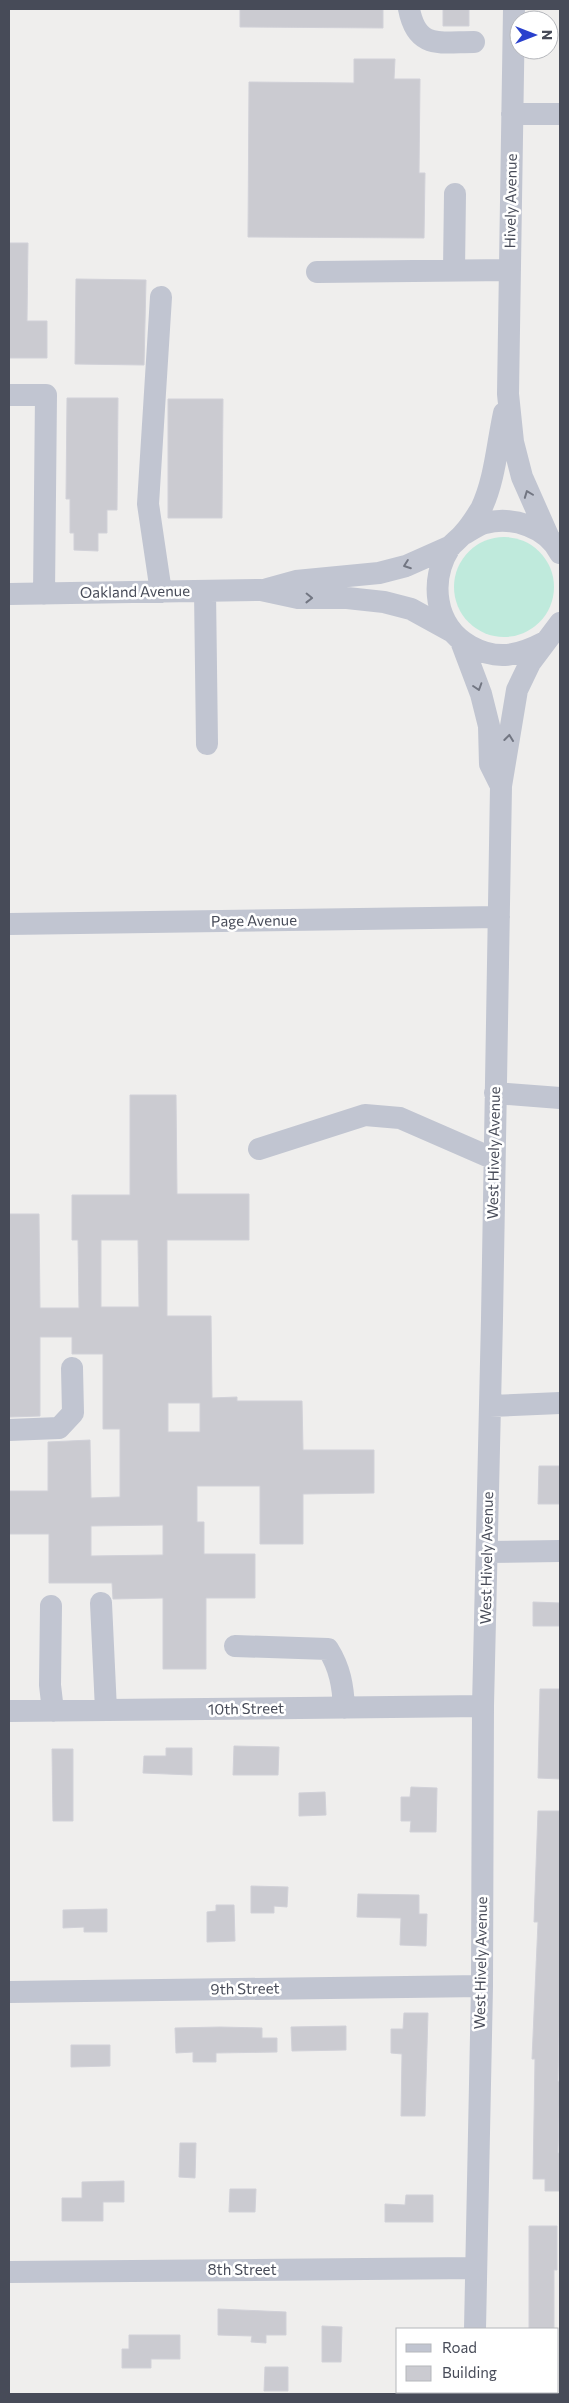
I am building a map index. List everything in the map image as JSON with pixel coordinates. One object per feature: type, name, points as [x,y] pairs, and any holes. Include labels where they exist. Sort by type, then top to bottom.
[{"type":"street","points":[[409,9],[411,21],[418,35],[428,40],[474,42]]},
{"type":"street","name":"Hively Avenue","points":[[514,9],[508,394],[513,442],[522,478],[557,547]]},
{"type":"street","points":[[512,114],[560,114]]},
{"type":"street","points":[[454,270],[455,194]]},
{"type":"street","points":[[317,272],[510,270]]},
{"type":"street","points":[[161,297],[148,504],[161,592]]},
{"type":"street","name":"Hively Avenue","points":[[501,786],[490,764],[489,726],[481,694],[456,636],[440,611],[436,588],[440,566],[480,509],[490,484],[508,394]]},
{"type":"street","points":[[9,395],[46,395],[44,594]]},
{"type":"street","name":"Hively Avenue","points":[[458,540],[484,524],[507,521],[530,526],[557,547]]},
{"type":"street","name":"Oakland Avenue","points":[[261,590],[296,581],[379,573],[406,566],[458,540]]},
{"type":"street","name":"Oakland Avenue","points":[[9,594],[261,590],[298,598],[347,598],[384,602],[411,610],[456,636]]},
{"type":"street","points":[[205,591],[207,744]]},
{"type":"street","points":[[456,636],[481,652],[503,656],[525,652],[555,632]]},
{"type":"street","points":[[501,786],[517,690],[530,663],[555,632]]},
{"type":"street","name":"West Hively Avenue","points":[[475,2328],[482,1986],[483,1706],[501,786]]},
{"type":"street","name":"Page Avenue","points":[[9,924],[499,917]]},
{"type":"street","points":[[495,1093],[560,1098]]},
{"type":"street","points":[[259,1149],[366,1115],[400,1118],[494,1159]]},
{"type":"street","points":[[9,1430],[59,1428],[73,1413],[72,1368]]},
{"type":"street","points":[[490,1406],[560,1403]]},
{"type":"street","points":[[487,1552],[560,1551]]},
{"type":"street","points":[[101,1603],[106,1710]]},
{"type":"street","points":[[51,1606],[50,1685],[52,1711]]},
{"type":"street","points":[[235,1646],[328,1649],[338,1664],[343,1688],[344,1708]]},
{"type":"street","name":"10th Street","points":[[9,1711],[483,1706]]},
{"type":"street","name":"9th Street","points":[[9,1992],[482,1986]]},
{"type":"street","name":"8th Street","points":[[9,2272],[476,2268]]},
{"type":"green space","points":[[504,537],[514,538],[532,545],[546,559],[553,577],[553,597],[546,615],[532,629],[514,636],[504,637],[494,636],[476,629],[462,615],[455,597],[454,587],[455,577],[462,559],[476,545],[494,538]]},
{"type":"building","points":[[240,9],[383,9],[383,28],[240,27]]},
{"type":"building","points":[[443,9],[469,9],[469,26],[443,26]]},
{"type":"building","points":[[354,59],[395,59],[394,79],[420,79],[419,173],[425,173],[424,238],[248,237],[249,82],[354,83]]},
{"type":"building","points":[[9,243],[28,243],[27,321],[47,321],[47,358],[9,358]]},
{"type":"building","points":[[76,279],[146,280],[144,365],[75,364]]},
{"type":"building","points":[[67,398],[118,398],[117,510],[107,510],[107,533],[98,533],[98,551],[74,550],[74,533],[70,533],[70,499],[66,499]]},
{"type":"building","points":[[168,399],[223,399],[222,518],[168,518]]},
{"type":"building","points":[[130,1095],[176,1095],[177,1194],[249,1194],[249,1240],[167,1240],[167,1316],[211,1316],[212,1398],[237,1397],[237,1401],[302,1401],[303,1450],[374,1450],[374,1493],[303,1494],[303,1544],[260,1544],[260,1486],[197,1486],[197,1522],[204,1522],[204,1554],[255,1554],[255,1598],[206,1598],[206,1669],[163,1669],[163,1598],[113,1599],[112,1583],[49,1583],[49,1534],[9,1534],[9,1491],[48,1491],[48,1442],[90,1440],[91,1498],[120,1497],[120,1429],[103,1429],[103,1354],[72,1354],[72,1337],[40,1337],[40,1416],[9,1417],[9,1214],[39,1214],[40,1308],[79,1308],[78,1240],[72,1240],[72,1195],[130,1195]],"holes":[[[101,1240],[138,1240],[139,1307],[101,1307]],[[168,1403],[200,1403],[200,1432],[168,1432]],[[163,1525],[163,1555],[91,1556],[91,1526]]]},
{"type":"building","points":[[539,1466],[560,1466],[560,1504],[538,1504]]},
{"type":"building","points":[[533,1602],[560,1603],[560,1626],[533,1626]]},
{"type":"building","points":[[540,1689],[560,1689],[560,1779],[538,1778]]},
{"type":"building","points":[[234,1746],[279,1747],[278,1775],[233,1775]]},
{"type":"building","points":[[166,1748],[192,1748],[192,1775],[143,1773],[144,1756],[166,1756]]},
{"type":"building","points":[[52,1749],[73,1749],[73,1821],[53,1821]]},
{"type":"building","points":[[411,1787],[437,1788],[436,1832],[410,1832],[411,1821],[401,1821],[401,1797],[410,1797]]},
{"type":"building","points":[[325,1792],[326,1815],[299,1816],[299,1793]]},
{"type":"building","points":[[538,1811],[560,1811],[558,2081],[560,2082],[558,2153],[560,2153],[560,2191],[545,2191],[545,2179],[533,2179],[535,2059],[532,2059],[538,1922],[534,1922]]},
{"type":"building","points":[[251,1886],[288,1887],[287,1907],[274,1906],[274,1913],[251,1913]]},
{"type":"building","points":[[358,1894],[419,1895],[419,1914],[427,1914],[426,1946],[400,1945],[401,1918],[357,1917]]},
{"type":"building","points":[[216,1905],[234,1905],[235,1941],[207,1942],[207,1912],[216,1911]]},
{"type":"building","points":[[107,1909],[107,1932],[84,1932],[84,1927],[63,1928],[63,1910]]},
{"type":"building","points":[[404,2013],[428,2013],[425,2116],[401,2116],[402,2054],[391,2053],[391,2029],[403,2029]]},
{"type":"building","points":[[346,2026],[346,2050],[292,2051],[291,2027]]},
{"type":"building","points":[[175,2028],[262,2028],[262,2038],[277,2038],[277,2052],[216,2053],[216,2062],[193,2062],[193,2052],[176,2053]]},
{"type":"building","points":[[71,2045],[110,2045],[110,2066],[71,2067]]},
{"type":"building","points":[[180,2143],[196,2143],[195,2178],[179,2177]]},
{"type":"building","points":[[124,2181],[124,2202],[103,2202],[103,2221],[62,2221],[62,2198],[82,2198],[82,2182]]},
{"type":"building","points":[[230,2189],[256,2189],[255,2212],[229,2212]]},
{"type":"building","points":[[406,2195],[433,2195],[433,2222],[385,2222],[385,2204],[405,2205]]},
{"type":"building","points":[[529,2226],[557,2226],[557,2270],[554,2270],[554,2328],[529,2328]]},
{"type":"building","points":[[218,2309],[286,2312],[286,2335],[266,2335],[266,2343],[251,2342],[252,2336],[218,2335]]},
{"type":"building","points":[[322,2326],[342,2327],[341,2362],[322,2362]]},
{"type":"building","points":[[129,2335],[180,2335],[180,2359],[151,2359],[151,2368],[122,2368],[122,2349],[129,2349]]},
{"type":"building","points":[[265,2367],[288,2367],[288,2391],[264,2391]]}]
